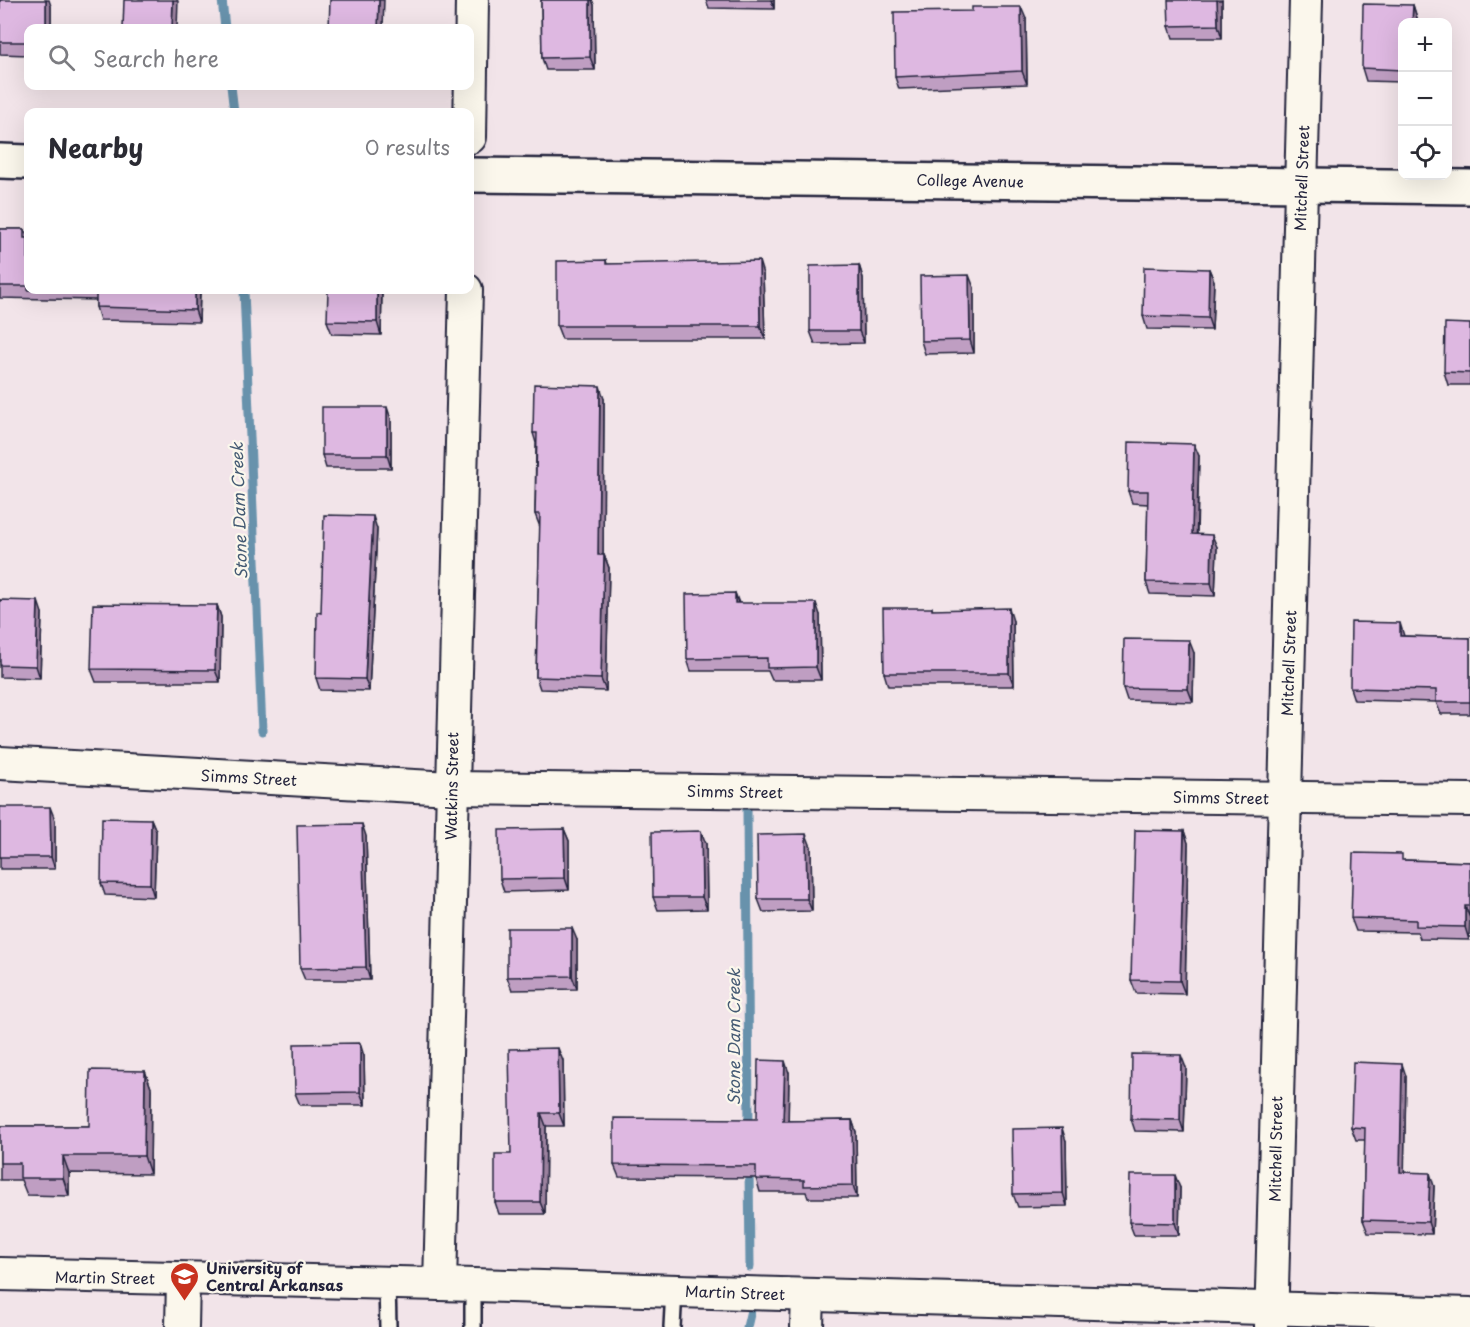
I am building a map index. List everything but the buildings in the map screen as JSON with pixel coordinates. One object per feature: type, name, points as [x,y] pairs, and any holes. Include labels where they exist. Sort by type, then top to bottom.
[{"type":"street","points":[[472,0],[472,24]]},
{"type":"street","name":"Mitchell Street","points":[[1271,1318],[1306,0]]},
{"type":"street","points":[[470,108],[471,90]]},
{"type":"street","points":[[0,161],[24,162]]},
{"type":"street","name":"College Avenue","points":[[474,176],[1301,183],[1470,187]]},
{"type":"street","name":"Watkins Street","points":[[440,1284],[451,788],[466,294]]},
{"type":"street","name":"Simms Street","points":[[0,764],[451,788],[1470,800]]},
{"type":"street","name":"Martin Street","points":[[0,1275],[387,1282],[808,1294],[1271,1318],[1470,1314]]},
{"type":"street","points":[[182,1327],[183,1279]]},
{"type":"street","points":[[807,1327],[808,1294]]},
{"type":"lane","points":[[387,1282],[388,1327]]},
{"type":"lane","points":[[473,1285],[473,1327]]},
{"type":"lane","points":[[672,1327],[674,1290]]},
{"type":"waterway","name":"Stone Dam Creek","points":[[222,0],[225,24]]},
{"type":"waterway","name":"Stone Dam Creek","points":[[231,90],[234,108]]},
{"type":"waterway","name":"Stone Dam Creek","points":[[244,294],[262,731]]},
{"type":"waterway","name":"Stone Dam Creek","points":[[747,807],[749,1129]]},
{"type":"waterway","name":"Stone Dam Creek","points":[[749,1167],[750,1267]]},
{"type":"waterway","name":"Stone Dam Creek","points":[[747,1327],[751,1310]]},
{"type":"place","name":"University of Central Arkansas","points":[[185,1302]]}]
